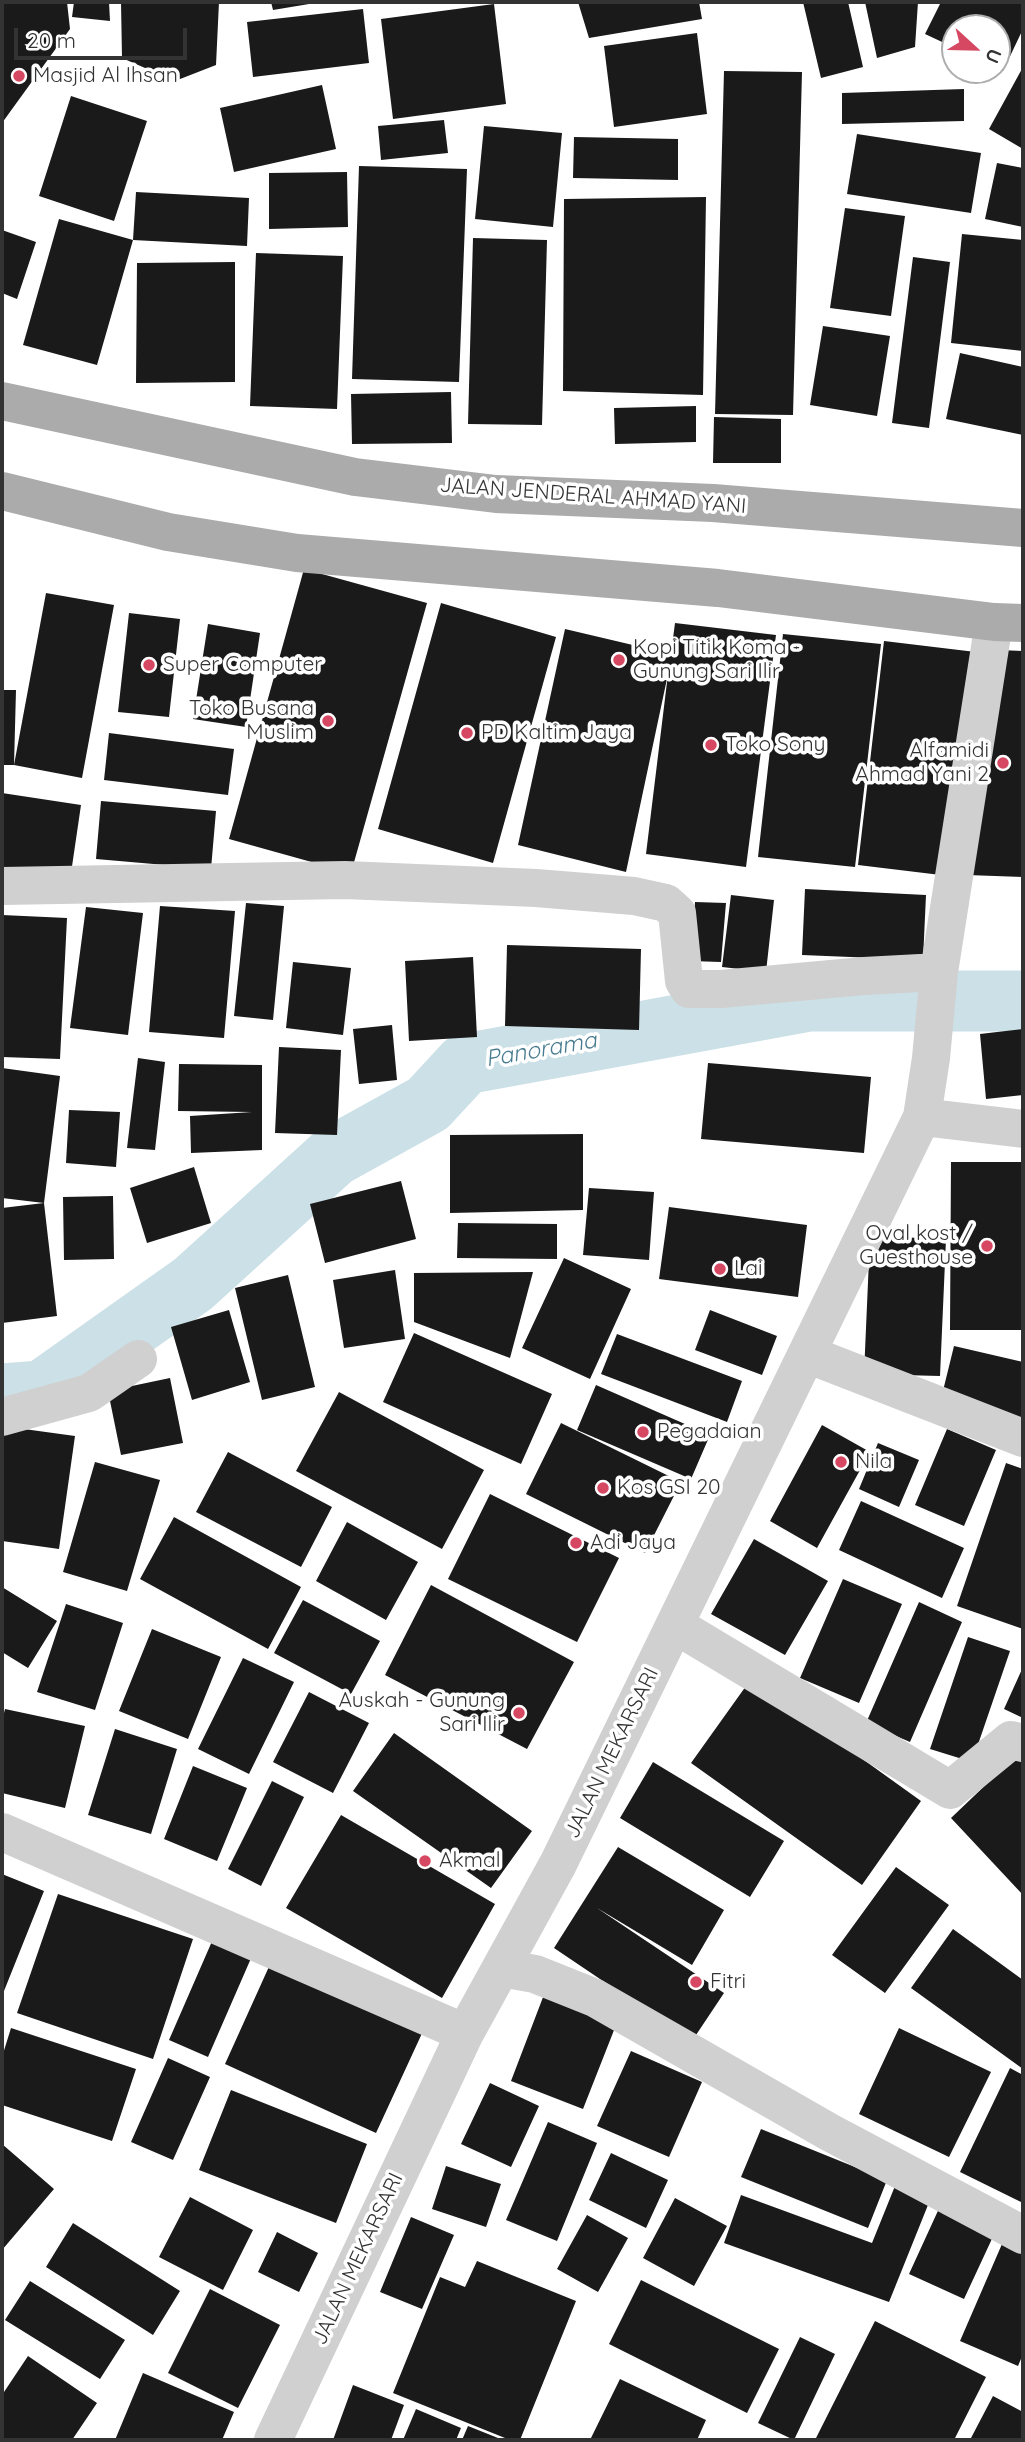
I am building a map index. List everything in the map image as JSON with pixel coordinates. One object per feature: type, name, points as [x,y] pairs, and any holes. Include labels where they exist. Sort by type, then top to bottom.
[{"type":"main road","name":"JALAN JENDERAL AHMAD YANI","points":[[2,401],[355,477],[496,494],[713,503],[1023,528]]},
{"type":"main road","points":[[2,491],[168,532],[297,552],[718,588],[1008,622]]},
{"type":"street","name":"JALAN MEKARSARI","points":[[273,2440],[465,2033],[558,1864],[922,1117],[931,1058],[937,987],[1008,622]]},
{"type":"street","points":[[2,886],[345,880],[536,888],[634,896],[666,903],[677,913],[684,981],[689,989],[721,989],[850,977],[937,987]]},
{"type":"street","points":[[922,1117],[1023,1129]]},
{"type":"street","points":[[807,1354],[1023,1438]]},
{"type":"street","points":[[2,1417],[89,1393],[138,1359]]},
{"type":"street","points":[[675,1625],[786,1689],[950,1790],[1011,1740],[1023,1743]]},
{"type":"street","points":[[2,1832],[465,2033]]},
{"type":"street","points":[[501,1968],[535,1974],[595,1998],[829,2132],[1023,2235]]},
{"type":"building","name":"Masjid Al Ihsan","points":[[2,2],[67,2],[70,29],[2,123]]},
{"type":"building","points":[[74,2],[109,2],[110,21],[72,17]]},
{"type":"building","points":[[121,2],[219,2],[216,65],[175,81],[122,58]]},
{"type":"building","points":[[271,2],[315,2],[315,3],[273,10]]},
{"type":"building","points":[[578,2],[699,2],[702,19],[589,38]]},
{"type":"building","points":[[803,2],[848,2],[863,67],[821,78]]},
{"type":"building","points":[[865,2],[918,2],[915,47],[877,58]]},
{"type":"building","points":[[941,2],[1023,2],[1023,29],[1011,54],[1011,14],[941,14],[941,41],[925,34]]},
{"type":"building","points":[[494,4],[506,104],[393,119],[381,19]]},
{"type":"building","points":[[363,9],[369,63],[253,77],[247,22]]},
{"type":"building","points":[[697,33],[707,114],[614,127],[604,46]]},
{"type":"building","points":[[1023,67],[1023,149],[989,129]]},
{"type":"building","points":[[724,71],[802,72],[793,415],[715,414]]},
{"type":"building","points":[[322,85],[336,149],[234,172],[220,108]]},
{"type":"building","points":[[964,89],[964,121],[842,124],[842,93]]},
{"type":"building","points":[[71,96],[147,121],[114,221],[39,196]]},
{"type":"building","points":[[444,120],[448,153],[381,160],[378,126]]},
{"type":"building","points":[[484,126],[562,133],[553,227],[475,219]]},
{"type":"building","points":[[857,134],[981,153],[971,213],[847,194]]},
{"type":"building","points":[[574,137],[678,139],[678,180],[573,178]]},
{"type":"building","points":[[997,163],[1023,168],[1023,227],[985,219]]},
{"type":"building","points":[[359,166],[467,169],[459,382],[352,379]]},
{"type":"building","points":[[347,172],[348,227],[269,229],[269,173]]},
{"type":"building","points":[[136,192],[249,198],[247,246],[133,240]]},
{"type":"building","points":[[706,197],[703,395],[563,391],[564,199]]},
{"type":"building","points":[[845,208],[905,216],[891,316],[830,308]]},
{"type":"building","points":[[59,219],[133,240],[97,365],[23,345]]},
{"type":"building","points":[[2,230],[36,242],[17,299],[2,293]]},
{"type":"building","points":[[962,234],[1023,240],[1023,351],[951,343]]},
{"type":"building","points":[[473,238],[547,240],[542,425],[468,424]]},
{"type":"building","points":[[256,253],[343,256],[337,409],[250,406]]},
{"type":"building","points":[[913,257],[950,262],[929,428],[892,423]]},
{"type":"building","points":[[235,262],[235,382],[136,383],[137,263]]},
{"type":"building","points":[[823,326],[890,336],[877,416],[810,405]]},
{"type":"building","points":[[960,353],[1023,367],[1023,435],[946,419]]},
{"type":"building","points":[[451,392],[452,443],[352,444],[351,394]]},
{"type":"building","points":[[696,406],[696,442],[615,444],[614,408]]},
{"type":"building","points":[[714,417],[781,419],[781,463],[713,463]]},
{"type":"building","name":"Toko Busana Muslim","points":[[304,569],[427,603],[351,873],[229,839]]},
{"type":"building","points":[[46,593],[114,605],[82,778],[14,765]]},
{"type":"building","name":"PD Kaltim Jaya","points":[[441,603],[556,637],[493,863],[378,829]]},
{"type":"building","name":"Super Computer","points":[[129,613],[180,619],[169,717],[118,712]]},
{"type":"building","points":[[675,623],[776,635],[746,867],[646,854],[668,674],[626,872],[518,845],[565,629],[671,654]]},
{"type":"building","points":[[208,624],[260,633],[246,727],[193,719]]},
{"type":"building","points":[[783,634],[881,644],[855,867],[758,857]]},
{"type":"building","points":[[884,641],[984,653],[949,876],[858,865]]},
{"type":"building","name":"Alfamidi Ahmad Yani 2","points":[[999,650],[1023,651],[1023,877],[967,875]]},
{"type":"building","points":[[2,690],[16,690],[14,765],[2,765]]},
{"type":"building","points":[[109,733],[234,749],[228,795],[104,780]]},
{"type":"building","points":[[2,793],[81,805],[70,880],[2,869]]},
{"type":"building","points":[[101,801],[216,811],[211,869],[96,859]]},
{"type":"building","points":[[805,889],[926,895],[923,960],[802,955]]},
{"type":"building","points":[[731,895],[774,900],[766,972],[722,967]]},
{"type":"building","points":[[695,902],[726,903],[721,962],[691,961]]},
{"type":"building","points":[[246,903],[284,906],[273,1020],[234,1016]]},
{"type":"building","points":[[160,906],[235,911],[224,1038],[149,1032]]},
{"type":"building","points":[[86,907],[143,913],[128,1035],[70,1028]]},
{"type":"building","points":[[2,915],[67,918],[60,1059],[2,1057]]},
{"type":"building","points":[[507,945],[641,949],[639,1030],[505,1026]]},
{"type":"building","points":[[473,957],[477,1037],[409,1041],[405,961]]},
{"type":"building","points":[[293,962],[351,968],[343,1035],[286,1028]]},
{"type":"building","points":[[392,1025],[397,1080],[359,1084],[353,1029]]},
{"type":"building","points":[[1023,1029],[1023,1095],[986,1099],[980,1034]]},
{"type":"building","points":[[279,1047],[341,1050],[337,1135],[275,1133]]},
{"type":"building","points":[[138,1058],[165,1062],[155,1150],[127,1148]]},
{"type":"building","points":[[708,1063],[871,1077],[864,1153],[701,1139]]},
{"type":"building","points":[[179,1064],[262,1065],[262,1150],[191,1153],[190,1116],[252,1112],[178,1111]]},
{"type":"building","points":[[2,1068],[60,1076],[44,1203],[2,1198]]},
{"type":"building","points":[[69,1110],[120,1112],[116,1167],[66,1163]]},
{"type":"building","points":[[583,1134],[583,1210],[450,1213],[450,1135]]},
{"type":"building","name":"Oval kost / Guesthouse","points":[[951,1162],[1023,1162],[1023,1330],[950,1330]]},
{"type":"building","points":[[194,1167],[211,1223],[147,1243],[130,1188]]},
{"type":"building","points":[[401,1181],[416,1239],[325,1263],[310,1204]]},
{"type":"building","points":[[589,1188],[654,1192],[649,1260],[583,1255]]},
{"type":"building","points":[[113,1196],[114,1259],[64,1260],[63,1197]]},
{"type":"building","points":[[44,1203],[57,1316],[2,1323],[2,1208]]},
{"type":"building","points":[[669,1207],[807,1225],[798,1297],[659,1279]]},
{"type":"building","points":[[458,1223],[557,1224],[557,1259],[457,1258]]},
{"type":"building","points":[[870,1236],[946,1239],[940,1376],[864,1374]]},
{"type":"building","points":[[564,1258],[631,1289],[590,1379],[522,1348]]},
{"type":"building","points":[[395,1270],[405,1339],[344,1348],[333,1280]]},
{"type":"building","points":[[533,1272],[510,1358],[414,1322],[414,1273]]},
{"type":"building","points":[[288,1275],[315,1387],[262,1400],[235,1288]]},
{"type":"building","points":[[229,1310],[250,1382],[192,1400],[171,1327]]},
{"type":"building","points":[[710,1310],[777,1336],[762,1375],[695,1350]]},
{"type":"building","points":[[414,1333],[552,1394],[521,1464],[383,1402]]},
{"type":"building","points":[[617,1334],[742,1381],[727,1422],[601,1374]]},
{"type":"building","points":[[954,1346],[1023,1362],[1023,1419],[940,1403]]},
{"type":"building","points":[[170,1378],[183,1443],[121,1455],[108,1391]]},
{"type":"building","name":"Pegadaian","points":[[596,1385],[710,1435],[691,1479],[577,1430]]},
{"type":"building","points":[[339,1392],[484,1470],[442,1549],[296,1471]]},
{"type":"building","name":"Kos GSI 20","points":[[561,1423],[681,1482],[645,1553],[526,1494]]},
{"type":"building","points":[[822,1425],[870,1452],[817,1548],[770,1521]]},
{"type":"building","points":[[2,1426],[75,1436],[59,1549],[2,1541]]},
{"type":"building","points":[[947,1429],[996,1450],[964,1526],[915,1505]]},
{"type":"building","points":[[878,1443],[919,1460],[899,1507],[859,1489]]},
{"type":"building","points":[[228,1452],[332,1507],[301,1567],[196,1512]]},
{"type":"building","points":[[95,1462],[160,1480],[127,1591],[63,1572]]},
{"type":"building","points":[[1006,1463],[1023,1469],[1023,1629],[957,1606]]},
{"type":"building","points":[[490,1494],[619,1558],[577,1642],[448,1579]]},
{"type":"building","points":[[861,1501],[964,1548],[942,1598],[839,1550]]},
{"type":"building","points":[[174,1517],[301,1587],[268,1649],[140,1579]]},
{"type":"building","points":[[347,1522],[418,1562],[386,1620],[316,1581]]},
{"type":"building","points":[[754,1539],[828,1581],[785,1655],[711,1614]]},
{"type":"building","points":[[843,1579],[902,1604],[859,1703],[800,1678]]},
{"type":"building","points":[[431,1585],[574,1662],[527,1749],[385,1675]]},
{"type":"building","points":[[2,1587],[57,1621],[28,1668],[2,1652]]},
{"type":"building","points":[[303,1600],[380,1641],[351,1694],[274,1653]]},
{"type":"building","points":[[919,1602],[962,1622],[910,1742],[866,1723]]},
{"type":"building","points":[[66,1604],[123,1623],[95,1710],[37,1692]]},
{"type":"building","points":[[152,1629],[221,1657],[188,1739],[119,1711]]},
{"type":"building","points":[[968,1637],[1010,1651],[972,1762],[930,1749]]},
{"type":"building","points":[[243,1658],[294,1682],[249,1774],[198,1749]]},
{"type":"building","points":[[1023,1667],[1023,1718],[1004,1709]]},
{"type":"building","points":[[751,1679],[921,1801],[862,1885],[691,1763]]},
{"type":"building","points":[[309,1692],[369,1723],[333,1793],[273,1762]]},
{"type":"building","points":[[5,1709],[85,1726],[65,1808],[2,1793],[2,1721]]},
{"type":"building","points":[[115,1729],[177,1749],[151,1834],[88,1815]]},
{"type":"building","points":[[394,1733],[532,1831],[491,1888],[353,1791]]},
{"type":"building","points":[[1018,1754],[1023,1760],[1023,1895],[951,1818]]},
{"type":"building","points":[[653,1762],[784,1841],[750,1897],[620,1818]]},
{"type":"building","points":[[193,1766],[247,1788],[217,1861],[164,1839]]},
{"type":"building","points":[[272,1781],[304,1797],[261,1886],[228,1869]]},
{"type":"building","points":[[341,1815],[495,1904],[442,1998],[286,1908]]},
{"type":"building","points":[[618,1847],[724,1910],[692,1965],[597,1908],[724,1993],[692,2041],[554,1948]]},
{"type":"building","points":[[896,1867],[949,1905],[885,1993],[832,1955]]},
{"type":"building","points":[[2,1874],[44,1891],[2,1996]]},
{"type":"building","points":[[58,1894],[193,1939],[153,2059],[17,2013]]},
{"type":"building","points":[[953,1929],[1023,1980],[1023,2069],[911,1988]]},
{"type":"building","points":[[213,1939],[252,1956],[208,2057],[169,2040]]},
{"type":"building","points":[[272,1960],[424,2029],[376,2133],[225,2064]]},
{"type":"building","points":[[545,1992],[618,2020],[583,2109],[511,2081]]},
{"type":"building","points":[[11,2028],[136,2069],[112,2141],[2,2105],[2,2057]]},
{"type":"building","points":[[899,2028],[991,2072],[949,2157],[859,2114]]},
{"type":"building","points":[[631,2051],[702,2082],[669,2157],[597,2126]]},
{"type":"building","points":[[168,2058],[210,2077],[173,2160],[131,2142]]},
{"type":"building","points":[[1010,2068],[1023,2075],[1023,2203],[960,2172]]},
{"type":"building","points":[[490,2083],[539,2106],[511,2167],[461,2144]]},
{"type":"building","points":[[231,2090],[367,2144],[336,2223],[199,2170]]},
{"type":"building","points":[[548,2122],[597,2143],[557,2241],[506,2220]]},
{"type":"building","points":[[761,2129],[887,2180],[868,2228],[741,2177]]},
{"type":"building","points":[[2,2144],[54,2189],[2,2250]]},
{"type":"building","points":[[611,2153],[668,2180],[646,2228],[589,2200]]},
{"type":"building","points":[[446,2166],[501,2184],[486,2227],[432,2209]]},
{"type":"building","points":[[895,2186],[930,2200],[889,2302],[724,2243],[741,2195],[872,2243]]},
{"type":"building","points":[[190,2197],[253,2230],[223,2290],[159,2257]]},
{"type":"building","points":[[675,2198],[727,2226],[694,2286],[643,2258]]},
{"type":"building","points":[[942,2202],[997,2228],[964,2299],[909,2274]]},
{"type":"building","points":[[587,2215],[628,2238],[598,2292],[557,2269]]},
{"type":"building","points":[[411,2217],[454,2235],[422,2309],[380,2292]]},
{"type":"building","points":[[73,2223],[180,2291],[153,2335],[46,2267]]},
{"type":"building","points":[[277,2232],[318,2253],[299,2292],[258,2272]]},
{"type":"building","points":[[1002,2244],[1023,2253],[1023,2354],[1018,2366],[960,2341]]},
{"type":"building","points":[[477,2261],[576,2301],[520,2440],[510,2440],[393,2393],[440,2277],[465,2287]]},
{"type":"building","points":[[641,2280],[779,2349],[747,2413],[609,2344]]},
{"type":"building","points":[[30,2281],[125,2340],[100,2379],[5,2320]]},
{"type":"building","points":[[210,2289],[280,2325],[238,2408],[168,2373]]},
{"type":"building","points":[[875,2321],[986,2377],[954,2440],[815,2440]]},
{"type":"building","points":[[800,2337],[835,2354],[794,2440],[758,2423]]},
{"type":"building","points":[[28,2356],[97,2403],[72,2440],[2,2440],[2,2395]]},
{"type":"building","points":[[143,2373],[234,2412],[222,2440],[115,2440]]},
{"type":"building","points":[[620,2379],[706,2420],[697,2440],[591,2438]]},
{"type":"building","points":[[353,2385],[404,2405],[391,2440],[333,2440]]},
{"type":"building","points":[[993,2396],[1023,2412],[1023,2440],[971,2438]]},
{"type":"building","points":[[416,2409],[461,2428],[456,2440],[403,2440]]},
{"type":"building","points":[[468,2426],[503,2440],[462,2440]]},
{"type":"waterway","name":"Panorama","points":[[2,1394],[42,1391],[193,1284],[334,1156],[428,1104],[465,1064],[809,1001],[1023,1001]]},
{"type":"place","name":"Masjid Al Ihsan","points":[[19,76]]},
{"type":"place","name":"Kopi Titik Koma - Gunung Sari Ilir","points":[[619,660]]},
{"type":"place","name":"Super Computer","points":[[149,665]]},
{"type":"place","name":"Toko Busana Muslim","points":[[328,721]]},
{"type":"place","name":"PD Kaltim Jaya","points":[[467,733]]},
{"type":"place","name":"Toko Sony","points":[[711,745]]},
{"type":"place","name":"Alfamidi Ahmad Yani 2","points":[[1003,763]]},
{"type":"place","name":"Oval kost / Guesthouse","points":[[987,1246]]},
{"type":"place","name":"Lai","points":[[720,1269]]},
{"type":"place","name":"Pegadaian","points":[[643,1432]]},
{"type":"place","name":"Nila","points":[[841,1462]]},
{"type":"place","name":"Kos GSI 20","points":[[603,1488]]},
{"type":"place","name":"Adi Jaya","points":[[576,1543]]},
{"type":"place","name":"Auskah - Gunung Sari Ilir","points":[[519,1713]]},
{"type":"place","name":"Akmal","points":[[425,1861]]},
{"type":"place","name":"Fitri","points":[[696,1982]]}]
